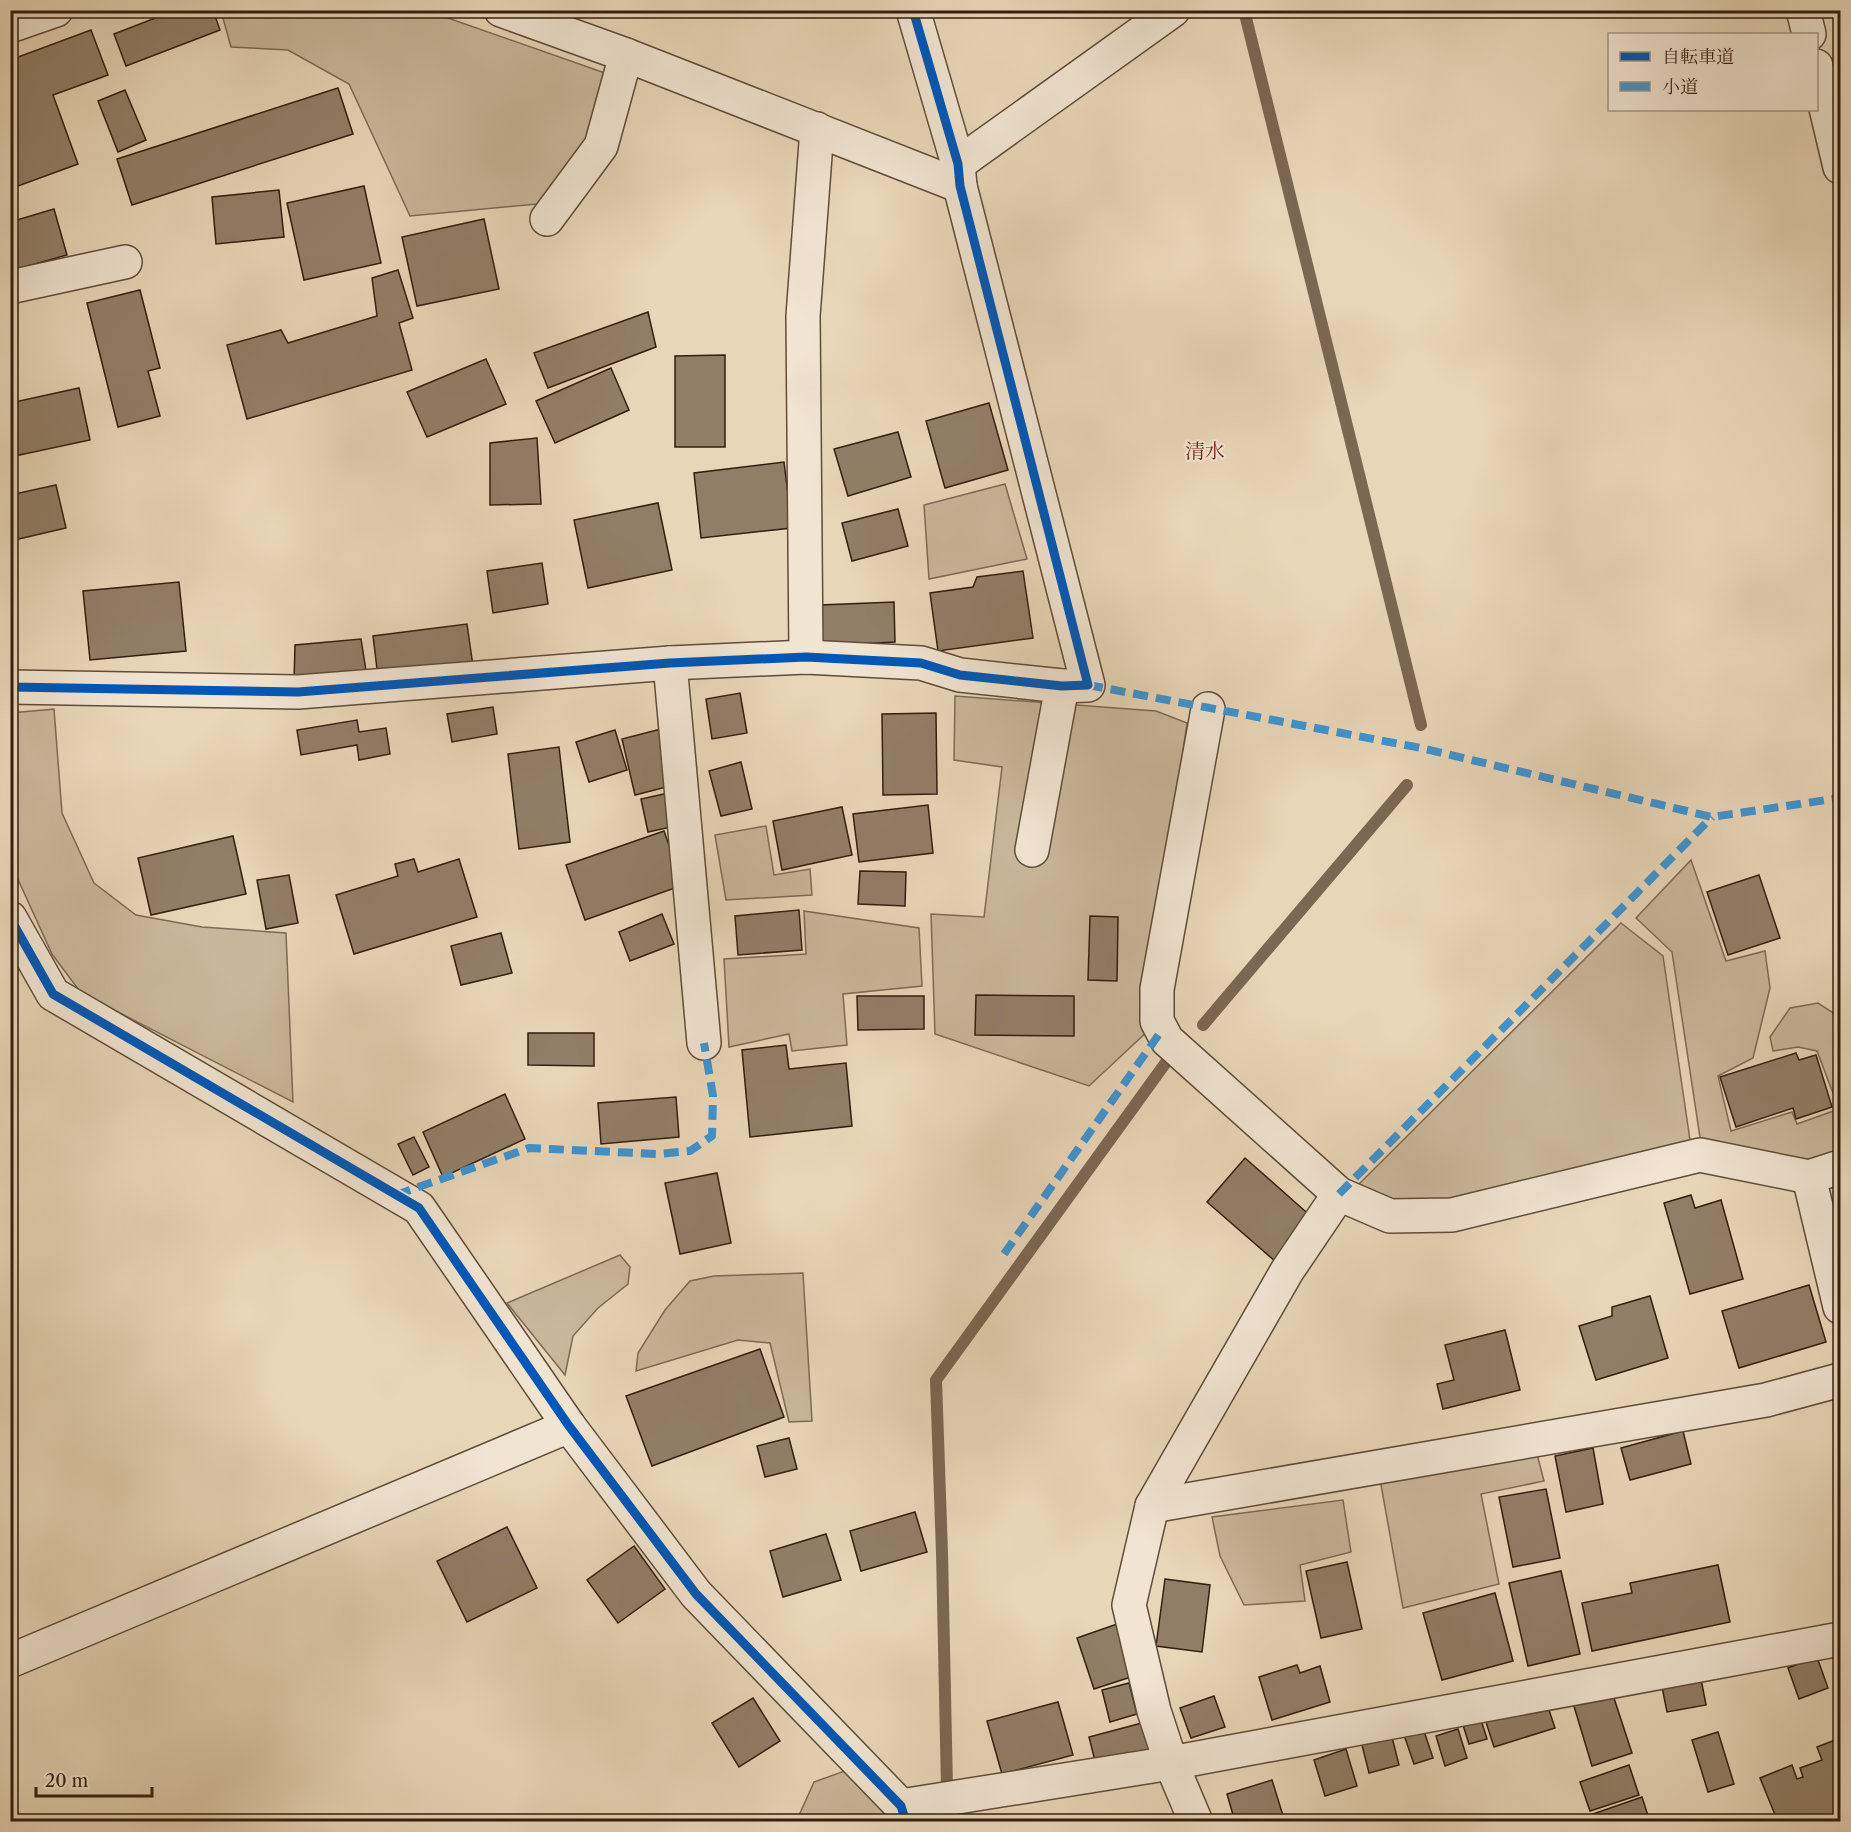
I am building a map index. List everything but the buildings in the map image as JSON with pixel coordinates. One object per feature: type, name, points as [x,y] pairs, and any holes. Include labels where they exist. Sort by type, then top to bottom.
[{"type":"street","points":[[10,26],[56,10]]},
{"type":"street","points":[[501,10],[626,55],[817,129],[959,175]]},
{"type":"street","points":[[10,687],[298,692],[670,663],[806,657],[921,663],[960,675],[1062,686],[1088,686],[959,175],[914,10]]},
{"type":"street","points":[[959,175],[1173,10]]},
{"type":"street","points":[[1803,10],[1809,33]]},
{"type":"street","points":[[547,219],[601,146],[626,55]]},
{"type":"street","points":[[1818,74],[1840,167]]},
{"type":"street","points":[[806,657],[803,316],[817,129]]},
{"type":"street","points":[[10,287],[125,262]]},
{"type":"street","points":[[670,663],[704,1043]]},
{"type":"street","points":[[1032,850],[1062,686]]},
{"type":"street","points":[[1208,709],[1157,989],[1157,1021],[1167,1040],[1339,1194],[1389,1216],[1452,1215],[1700,1155],[1809,1177],[1840,1167]]},
{"type":"street","points":[[10,918],[53,994],[419,1208],[569,1426],[696,1594],[903,1814],[1840,1639]]},
{"type":"street","points":[[1809,1177],[1840,1307]]},
{"type":"street","points":[[1196,1821],[1171,1763],[1154,1711],[1129,1605],[1152,1506],[1287,1271],[1339,1194]]},
{"type":"street","points":[[1152,1506],[1766,1400],[1840,1380]]},
{"type":"street","points":[[10,1661],[569,1426]]},
{"type":"shaded area","points":[[221,11],[428,11],[605,73],[584,146],[537,204],[410,216],[349,84],[288,50],[231,47]]},
{"type":"shaded area","points":[[1005,484],[1027,559],[929,579],[924,505]]},
{"type":"shaded area","points":[[955,696],[1156,711],[1187,723],[1172,829],[1140,999],[1151,1028],[1089,1086],[935,1034],[931,914],[984,917],[1002,767],[954,760]]},
{"type":"shaded area","points":[[54,709],[62,813],[94,883],[136,915],[202,927],[286,933],[293,1102],[81,993],[52,954],[11,864],[10,713]]},
{"type":"shaded area","points":[[766,826],[774,875],[810,869],[812,895],[726,900],[715,835]]},
{"type":"shaded area","points":[[1691,860],[1726,961],[1765,951],[1770,988],[1753,1058],[1718,1076],[1731,1131],[1792,1112],[1797,1124],[1839,1109],[1817,1051],[1798,1047],[1773,1051],[1770,1037],[1790,1008],[1818,1003],[1838,1016],[1840,1020],[1840,1154],[1814,1165],[1701,1144],[1672,952],[1636,918]]},
{"type":"shaded area","points":[[804,911],[919,928],[922,986],[843,994],[847,1045],[792,1051],[789,1034],[729,1047],[724,959],[806,954]]},
{"type":"shaded area","points":[[1621,923],[1663,956],[1691,1147],[1451,1207],[1392,1208],[1353,1190]]},
{"type":"shaded area","points":[[620,1255],[630,1267],[628,1284],[598,1308],[573,1336],[565,1375],[507,1303]]},
{"type":"shaded area","points":[[803,1273],[812,1421],[789,1422],[770,1343],[738,1340],[636,1371],[638,1353],[665,1310],[690,1281],[714,1276]]},
{"type":"shaded area","points":[[1537,1454],[1544,1481],[1481,1494],[1499,1584],[1403,1608],[1380,1479]]},
{"type":"shaded area","points":[[1343,1500],[1351,1552],[1300,1565],[1305,1601],[1244,1605],[1220,1556],[1212,1517]]},
{"type":"shaded area","points":[[850,1769],[898,1821],[796,1822],[814,1782]]},
{"type":"waterway","points":[[1244,10],[1421,725]]},
{"type":"waterway","points":[[1203,1025],[1407,785]]},
{"type":"waterway","points":[[947,1788],[936,1380],[1167,1061]]},
{"type":"marked path","points":[[1088,685],[1421,748],[1712,817],[1840,798]]},
{"type":"marked path","points":[[1339,1194],[1712,817]]},
{"type":"marked path","points":[[1004,1254],[1162,1030]]},
{"type":"marked path","points":[[396,1195],[529,1148],[658,1154],[690,1151],[712,1136],[713,1096],[704,1043]]},
{"type":"marked path","points":[[10,1802],[19,1822]]},
{"type":"cycle path","points":[[10,687],[298,692],[670,663],[806,657],[921,663],[960,675],[1062,686],[1088,685],[960,186],[958,164],[913,10]]},
{"type":"cycle path","points":[[10,918],[53,994],[419,1208],[569,1426],[696,1594],[901,1806],[906,1822]]},
{"type":"district","name":"清水","points":[[1205,451]]}]
